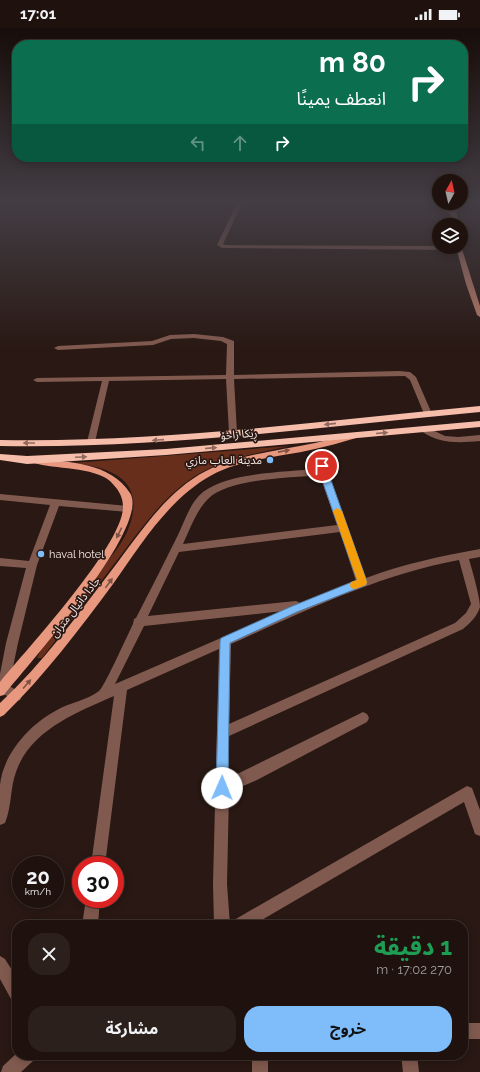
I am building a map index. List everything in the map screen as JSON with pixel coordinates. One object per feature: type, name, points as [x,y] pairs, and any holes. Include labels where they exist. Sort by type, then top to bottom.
[{"type":"highway","name":"ڕێکا زاخۆ","points":[[0,443],[156,440],[480,409]]},
{"type":"highway","name":"ڕێکا زاخۆ","points":[[0,457],[27,460],[166,452],[480,424]]},
{"type":"main road","points":[[461,254],[480,314]]},
{"type":"main road","name":"جادا دانيال متران","points":[[0,711],[16,696],[68,636],[162,512],[181,493],[209,473],[245,459],[315,446],[359,435]]},
{"type":"main road","points":[[27,460],[88,468],[112,478],[127,495],[128,509]]},
{"type":"main road","name":"جادا دانيال متران","points":[[2,689],[93,577],[120,533],[128,509]]},
{"type":"street","points":[[58,348],[153,343],[170,337],[194,336],[223,339],[231,343],[230,377],[233,433]]},
{"type":"street","points":[[37,380],[403,373],[413,379],[428,414]]},
{"type":"street","points":[[91,442],[106,379]]},
{"type":"street","points":[[424,429],[437,438],[448,440],[480,438]]},
{"type":"street","points":[[104,695],[138,622],[196,508],[206,495],[220,487],[245,480],[323,469],[362,582]]},
{"type":"street","points":[[0,496],[128,509]]},
{"type":"street","points":[[16,696],[2,689],[32,565],[56,502]]},
{"type":"street","points":[[175,549],[343,528]]},
{"type":"street","points":[[0,818],[5,802],[4,781],[16,758],[51,720],[71,708],[121,688],[307,604],[362,582],[406,568],[480,553]]},
{"type":"street","points":[[223,733],[459,626],[470,616],[476,604],[463,556]]},
{"type":"street","points":[[0,562],[32,565]]},
{"type":"street","points":[[138,622],[307,604]]},
{"type":"street","points":[[222,920],[220,884],[225,641]]},
{"type":"street","points":[[99,856],[121,688]]},
{"type":"street","points":[[222,788],[252,775],[363,718]]},
{"type":"street","points":[[248,920],[467,793],[480,829]]},
{"type":"street","points":[[91,920],[92,908]]},
{"type":"street","points":[[0,964],[12,984]]},
{"type":"street","points":[[468,1031],[480,1031]]},
{"type":"street","points":[[9,1072],[22,1060]]},
{"type":"street","points":[[260,1060],[260,1072]]},
{"type":"street","points":[[410,1060],[411,1072]]},
{"type":"shaded area","points":[[290,446],[227,461],[203,471],[181,486],[161,505],[143,526],[42,658],[37,658],[41,650],[120,544],[127,532],[132,516],[133,499],[125,482],[118,476],[101,468],[73,463]]},
{"type":"slow traffic","points":[[337,511],[362,582],[355,585]]},
{"type":"place","name":"مدينة العاب مازي","points":[[270,460]]},
{"type":"place","name":"haval hotel","points":[[41,554]]},
{"type":"route","points":[[222,788],[225,641],[294,609],[362,582],[322,466]]}]
